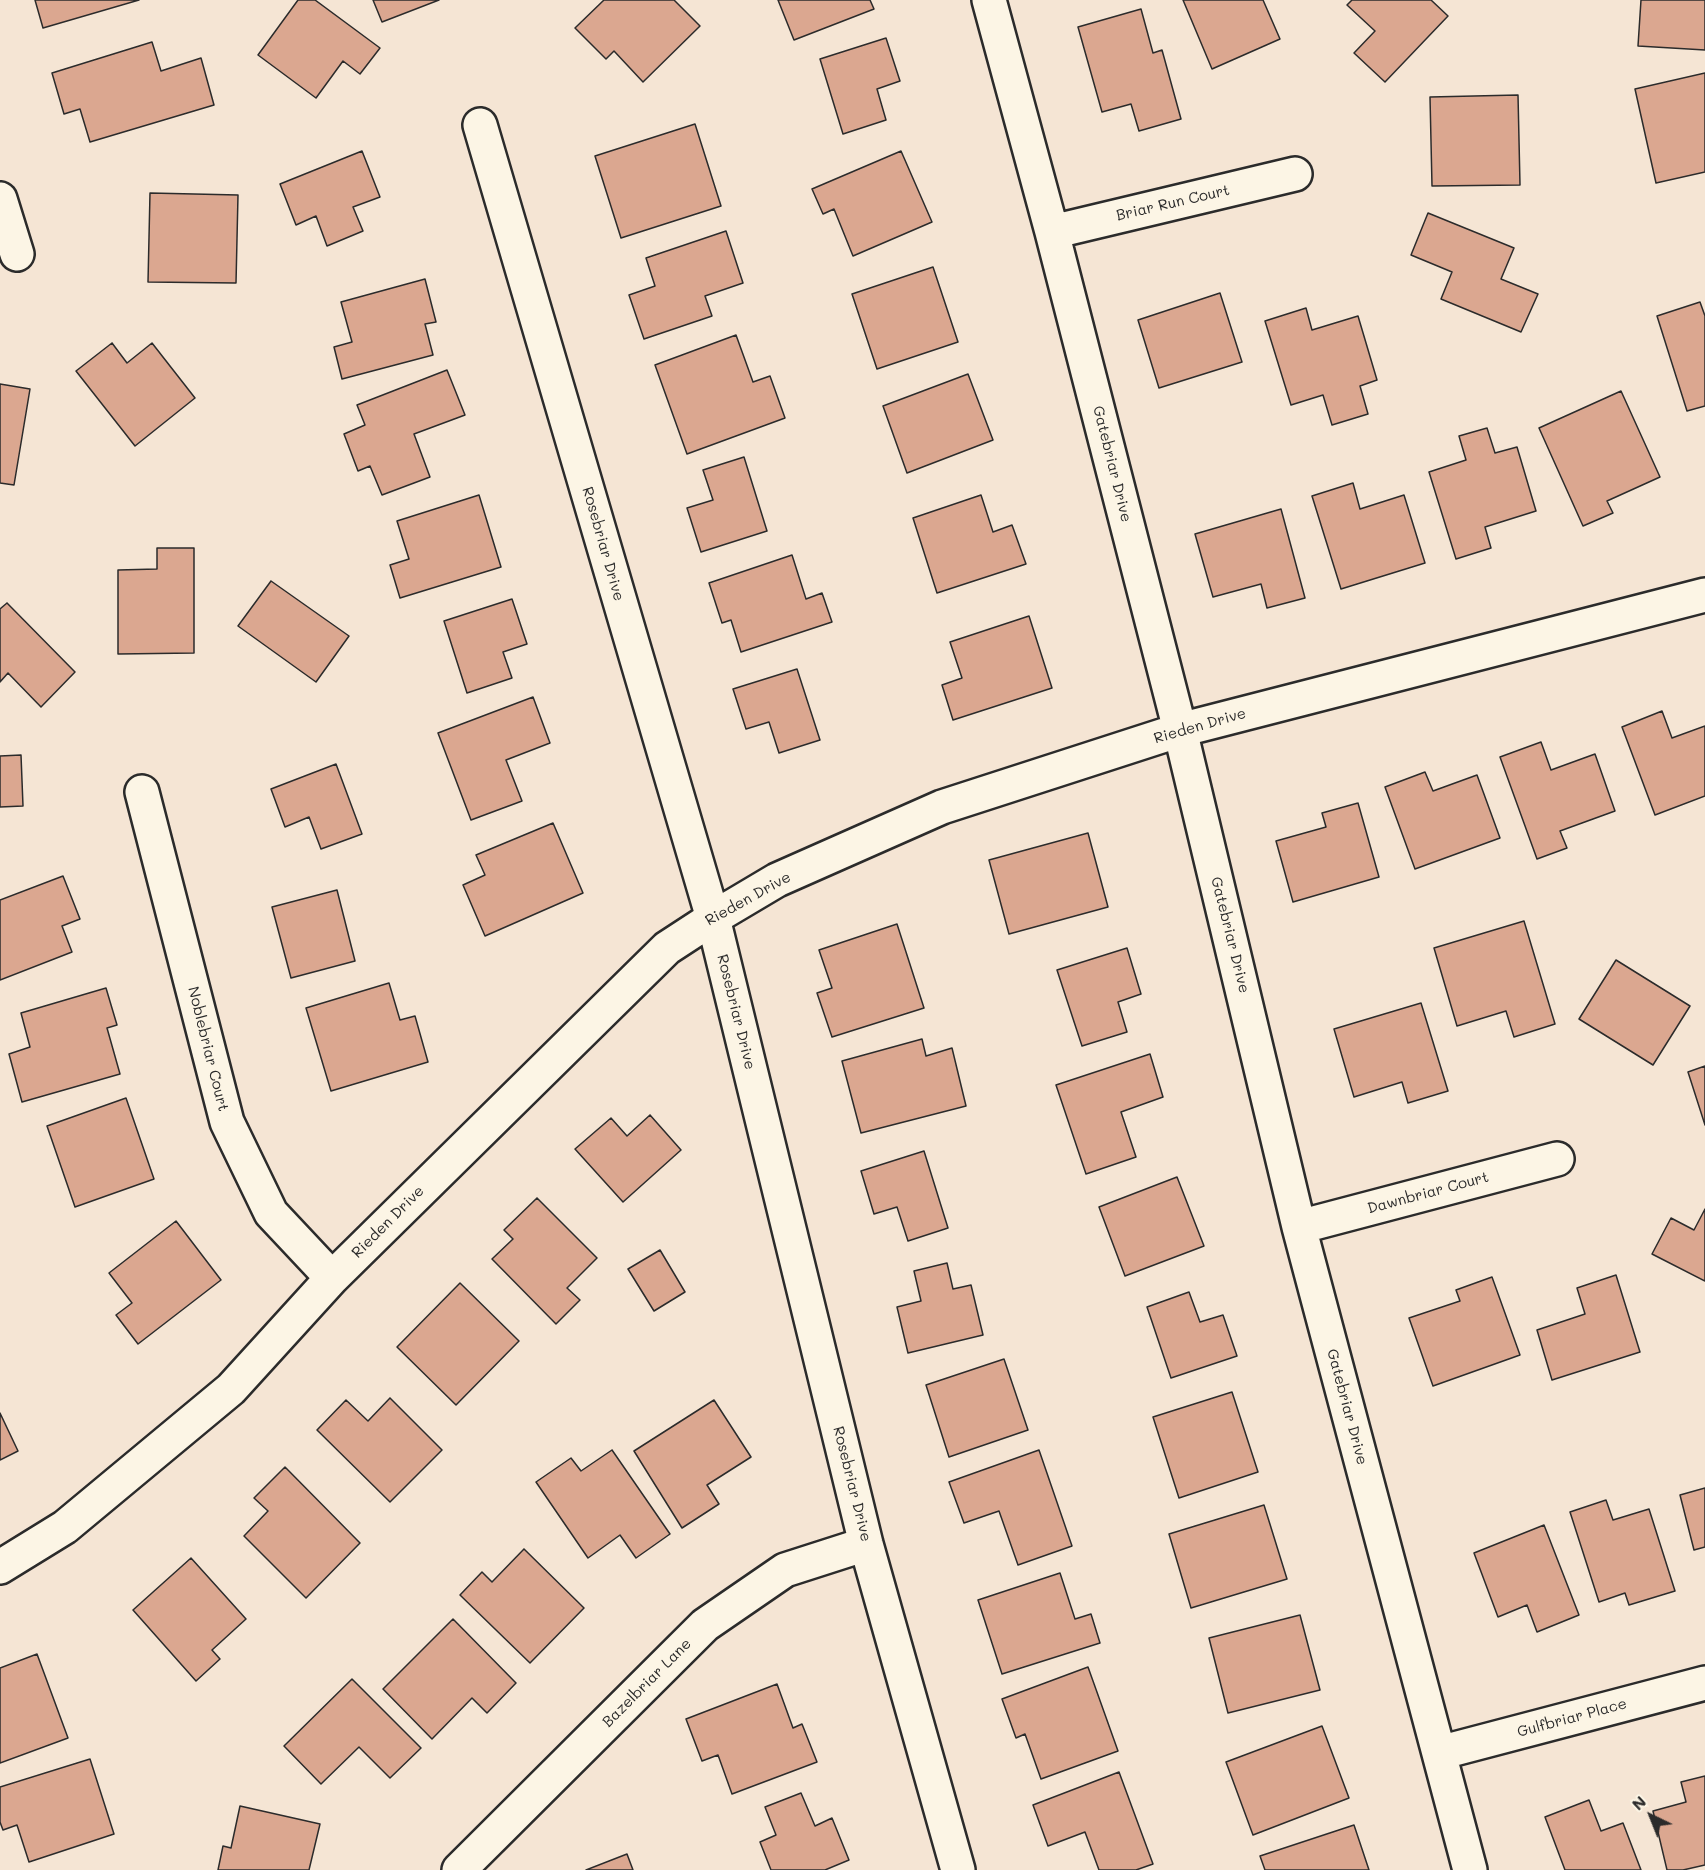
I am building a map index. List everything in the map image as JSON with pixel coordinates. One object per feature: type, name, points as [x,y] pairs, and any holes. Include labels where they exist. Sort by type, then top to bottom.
[{"type":"street","name":"Gatebriar Drive","points":[[989,0],[1052,232],[1180,730],[1299,1227],[1470,1870]]},
{"type":"street","name":"Rosebriar Drive","points":[[480,125],[713,918],[866,1544],[957,1870]]},
{"type":"street","name":"Briar Run Court","points":[[1052,232],[1294,174]]},
{"type":"street","points":[[0,199],[17,254]]},
{"type":"street","name":"Rieden Drive","points":[[0,1567],[66,1527],[231,1389],[332,1278],[667,948],[777,880],[942,807],[1180,730],[1705,595]]},
{"type":"street","name":"Noblebriar Court","points":[[142,792],[227,1122],[271,1213],[332,1278]]},
{"type":"street","name":"Dawnbriar Court","points":[[1299,1227],[1557,1159]]},
{"type":"street","name":"Bazelbriar Lane","points":[[459,1870],[705,1625],[785,1570],[866,1544]]},
{"type":"street","name":"Gulfbriar Place","points":[[1439,1753],[1705,1683]]},
{"type":"building","points":[[35,0],[139,0],[43,28]]},
{"type":"building","points":[[298,0],[315,0],[380,48],[360,74],[343,61],[316,98],[258,55]]},
{"type":"building","points":[[373,0],[439,0],[382,22]]},
{"type":"building","points":[[604,0],[674,0],[700,26],[643,82],[614,51],[606,59],[575,28]]},
{"type":"building","points":[[778,0],[870,0],[874,9],[794,40]]},
{"type":"building","points":[[1183,0],[1263,0],[1280,39],[1212,69]]},
{"type":"building","points":[[1352,0],[1431,0],[1448,16],[1385,82],[1354,53],[1375,31],[1347,5]]},
{"type":"building","points":[[1641,0],[1705,0],[1705,50],[1638,46]]},
{"type":"building","points":[[1141,9],[1153,53],[1162,50],[1181,119],[1139,131],[1131,104],[1102,112],[1078,27]]},
{"type":"building","points":[[886,38],[900,81],[877,89],[886,120],[843,134],[820,59]]},
{"type":"building","points":[[152,42],[161,71],[201,58],[214,105],[90,142],[80,109],[64,114],[52,73]]},
{"type":"building","points":[[1705,73],[1705,172],[1656,183],[1635,89]]},
{"type":"building","points":[[1518,95],[1520,185],[1432,186],[1430,97]]},
{"type":"building","points":[[695,124],[721,206],[621,238],[595,156]]},
{"type":"building","points":[[362,151],[380,197],[353,207],[363,231],[327,246],[316,216],[296,225],[280,184]]},
{"type":"building","points":[[901,151],[932,222],[853,256],[834,209],[823,214],[812,189]]},
{"type":"building","points":[[150,193],[238,195],[236,283],[148,282]]},
{"type":"building","points":[[1428,213],[1514,248],[1501,279],[1538,294],[1521,332],[1441,299],[1452,272],[1411,255]]},
{"type":"building","points":[[726,231],[743,283],[705,296],[712,316],[644,339],[629,295],[655,286],[646,258]]},
{"type":"building","points":[[933,267],[958,342],[877,369],[852,294]]},
{"type":"building","points":[[425,279],[436,322],[425,324],[433,355],[342,379],[334,347],[352,342],[341,302]]},
{"type":"building","points":[[1220,293],[1242,362],[1159,388],[1138,320]]},
{"type":"building","points":[[1700,302],[1705,316],[1705,406],[1687,411],[1657,316]]},
{"type":"building","points":[[1306,308],[1312,330],[1358,316],[1377,380],[1360,386],[1368,414],[1332,425],[1323,395],[1291,405],[1265,321]]},
{"type":"building","points":[[736,335],[753,382],[770,376],[785,418],[687,454],[655,365]]},
{"type":"building","points":[[112,343],[127,363],[152,343],[195,398],[135,446],[76,371]]},
{"type":"building","points":[[447,370],[465,415],[414,434],[430,477],[382,495],[370,466],[358,471],[344,434],[365,425],[357,405]]},
{"type":"building","points":[[968,374],[993,440],[907,473],[883,406]]},
{"type":"building","points":[[0,384],[30,389],[14,485],[0,483]]},
{"type":"building","points":[[1621,391],[1660,477],[1607,501],[1613,513],[1583,526],[1539,428]]},
{"type":"building","points":[[1487,428],[1495,453],[1517,447],[1536,511],[1485,527],[1491,548],[1456,559],[1429,472],[1466,460],[1459,436]]},
{"type":"building","points":[[744,457],[767,531],[701,552],[687,508],[713,500],[703,470]]},
{"type":"building","points":[[1353,483],[1360,509],[1404,495],[1425,563],[1341,589],[1312,496]]},
{"type":"building","points":[[479,495],[501,567],[400,598],[390,565],[409,559],[397,521]]},
{"type":"building","points":[[981,495],[993,532],[1012,525],[1026,564],[937,593],[913,518]]},
{"type":"building","points":[[1281,509],[1305,598],[1267,608],[1261,584],[1213,597],[1195,534]]},
{"type":"building","points":[[157,548],[194,548],[194,653],[118,654],[118,570],[157,569]]},
{"type":"building","points":[[792,555],[806,599],[822,593],[832,622],[741,652],[731,620],[722,623],[709,583]]},
{"type":"building","points":[[271,581],[349,636],[316,682],[238,626]]},
{"type":"building","points":[[512,599],[527,644],[503,652],[512,678],[467,693],[444,621]]},
{"type":"building","points":[[7,603],[75,672],[41,707],[8,673],[0,682],[0,609]]},
{"type":"building","points":[[1029,616],[1052,688],[953,720],[942,685],[962,678],[950,642]]},
{"type":"building","points":[[797,669],[820,740],[779,753],[769,722],[746,729],[733,689]]},
{"type":"building","points":[[533,697],[550,743],[506,760],[522,801],[471,820],[438,733]]},
{"type":"building","points":[[1662,711],[1672,738],[1705,726],[1705,796],[1655,815],[1622,727]]},
{"type":"building","points":[[1541,742],[1551,770],[1595,754],[1615,811],[1560,831],[1567,848],[1537,859],[1500,757]]},
{"type":"building","points":[[21,755],[23,806],[0,807],[0,756]]},
{"type":"building","points":[[336,764],[362,834],[321,849],[309,817],[285,827],[271,789]]},
{"type":"building","points":[[1425,772],[1433,791],[1477,775],[1500,838],[1415,869],[1385,787]]},
{"type":"building","points":[[1358,803],[1379,877],[1293,902],[1276,841],[1326,827],[1322,813]]},
{"type":"building","points":[[553,823],[583,893],[485,936],[463,885],[485,875],[476,855]]},
{"type":"building","points":[[1088,833],[1108,907],[1009,934],[989,860]]},
{"type":"building","points":[[63,876],[80,919],[62,926],[72,952],[0,980],[0,900]]},
{"type":"building","points":[[337,890],[355,961],[291,978],[272,907]]},
{"type":"building","points":[[1524,921],[1555,1024],[1514,1037],[1506,1011],[1457,1026],[1434,948]]},
{"type":"building","points":[[897,924],[924,1008],[832,1037],[817,993],[832,988],[819,950]]},
{"type":"building","points":[[1127,948],[1141,994],[1118,1002],[1127,1032],[1082,1046],[1057,970]]},
{"type":"building","points":[[1616,960],[1690,1006],[1653,1065],[1579,1019]]},
{"type":"building","points":[[389,983],[400,1020],[415,1016],[428,1062],[331,1091],[306,1008]]},
{"type":"building","points":[[106,988],[117,1025],[107,1028],[120,1074],[22,1102],[9,1054],[30,1047],[21,1013]]},
{"type":"building","points":[[1421,1003],[1448,1091],[1408,1103],[1402,1082],[1354,1097],[1334,1029]]},
{"type":"building","points":[[922,1039],[926,1056],[952,1048],[966,1106],[861,1133],[842,1061]]},
{"type":"building","points":[[1150,1054],[1163,1097],[1121,1112],[1136,1157],[1086,1174],[1056,1085]]},
{"type":"building","points":[[1705,1066],[1705,1125],[1688,1072]]},
{"type":"building","points":[[126,1098],[154,1179],[75,1207],[47,1126]]},
{"type":"building","points":[[650,1115],[681,1150],[623,1202],[575,1149],[611,1118],[627,1136]]},
{"type":"building","points":[[924,1151],[948,1228],[908,1241],[897,1207],[874,1214],[861,1171]]},
{"type":"building","points":[[1177,1177],[1204,1246],[1125,1276],[1099,1207]]},
{"type":"building","points":[[537,1198],[597,1258],[567,1288],[580,1300],[556,1324],[492,1259],[513,1239],[504,1230]]},
{"type":"building","points":[[1705,1209],[1705,1281],[1652,1254],[1671,1218],[1694,1230]]},
{"type":"building","points":[[176,1221],[221,1280],[138,1344],[116,1315],[132,1303],[109,1273]]},
{"type":"building","points":[[660,1250],[685,1292],[654,1311],[628,1269]]},
{"type":"building","points":[[947,1263],[953,1289],[971,1285],[983,1335],[908,1353],[897,1307],[921,1301],[914,1271]]},
{"type":"building","points":[[1616,1275],[1640,1352],[1552,1380],[1537,1330],[1585,1314],[1577,1288]]},
{"type":"building","points":[[1492,1277],[1520,1355],[1433,1386],[1409,1318],[1460,1301],[1456,1290]]},
{"type":"building","points":[[460,1283],[519,1341],[456,1405],[397,1347]]},
{"type":"building","points":[[1189,1292],[1200,1322],[1223,1315],[1237,1356],[1171,1378],[1147,1307]]},
{"type":"building","points":[[1004,1359],[1028,1430],[949,1457],[926,1385]]},
{"type":"building","points":[[1232,1392],[1258,1472],[1179,1498],[1153,1417]]},
{"type":"building","points":[[390,1398],[442,1450],[390,1502],[317,1430],[346,1400],[368,1421]]},
{"type":"building","points":[[714,1400],[751,1457],[707,1485],[719,1504],[682,1528],[634,1451]]},
{"type":"building","points":[[0,1413],[18,1451],[0,1460]]},
{"type":"building","points":[[612,1450],[670,1534],[636,1558],[620,1535],[588,1558],[536,1482],[571,1458],[581,1471]]},
{"type":"building","points":[[1039,1450],[1072,1546],[1018,1565],[999,1511],[964,1523],[949,1482]]},
{"type":"building","points":[[285,1467],[360,1543],[306,1598],[244,1536],[268,1511],[254,1498]]},
{"type":"building","points":[[1705,1488],[1705,1547],[1694,1550],[1680,1495]]},
{"type":"building","points":[[1606,1500],[1613,1520],[1649,1509],[1675,1591],[1629,1605],[1625,1593],[1599,1602],[1570,1512]]},
{"type":"building","points":[[1264,1505],[1287,1579],[1191,1608],[1169,1534]]},
{"type":"building","points":[[1544,1525],[1579,1615],[1537,1632],[1527,1605],[1498,1617],[1474,1553]]},
{"type":"building","points":[[524,1549],[584,1608],[530,1663],[460,1595],[482,1572],[492,1582]]},
{"type":"building","points":[[191,1558],[246,1619],[212,1650],[220,1659],[196,1681],[133,1610]]},
{"type":"building","points":[[1060,1573],[1075,1619],[1091,1614],[1100,1643],[1002,1674],[978,1600]]},
{"type":"building","points":[[1300,1615],[1320,1690],[1228,1713],[1209,1638]]},
{"type":"building","points":[[453,1619],[516,1683],[487,1713],[472,1698],[432,1739],[383,1689]]},
{"type":"building","points":[[37,1654],[68,1738],[0,1763],[0,1668]]},
{"type":"building","points":[[1088,1667],[1118,1751],[1041,1779],[1025,1734],[1016,1738],[1002,1699]]},
{"type":"building","points":[[352,1679],[421,1748],[390,1778],[359,1747],[321,1784],[284,1746]]},
{"type":"building","points":[[777,1684],[793,1728],[802,1724],[817,1762],[732,1794],[718,1755],[702,1761],[686,1719]]},
{"type":"building","points":[[1322,1726],[1349,1798],[1253,1835],[1226,1762]]},
{"type":"building","points":[[90,1759],[114,1834],[29,1862],[17,1825],[3,1830],[0,1822],[0,1787]]},
{"type":"building","points":[[1119,1772],[1153,1864],[1136,1870],[1099,1870],[1085,1832],[1048,1846],[1033,1805]]},
{"type":"building","points":[[1705,1776],[1705,1865],[1683,1870],[1667,1870],[1653,1811],[1686,1802],[1681,1782]]},
{"type":"building","points":[[801,1793],[815,1826],[832,1818],[849,1860],[825,1870],[771,1870],[760,1842],[776,1835],[765,1807]]},
{"type":"building","points":[[1589,1800],[1601,1831],[1623,1823],[1641,1870],[1565,1870],[1545,1817]]},
{"type":"building","points":[[240,1806],[320,1824],[309,1870],[218,1870],[223,1846],[231,1848]]},
{"type":"building","points":[[1354,1825],[1369,1870],[1265,1870],[1260,1856]]},
{"type":"building","points":[[627,1854],[633,1870],[586,1870]]}]
